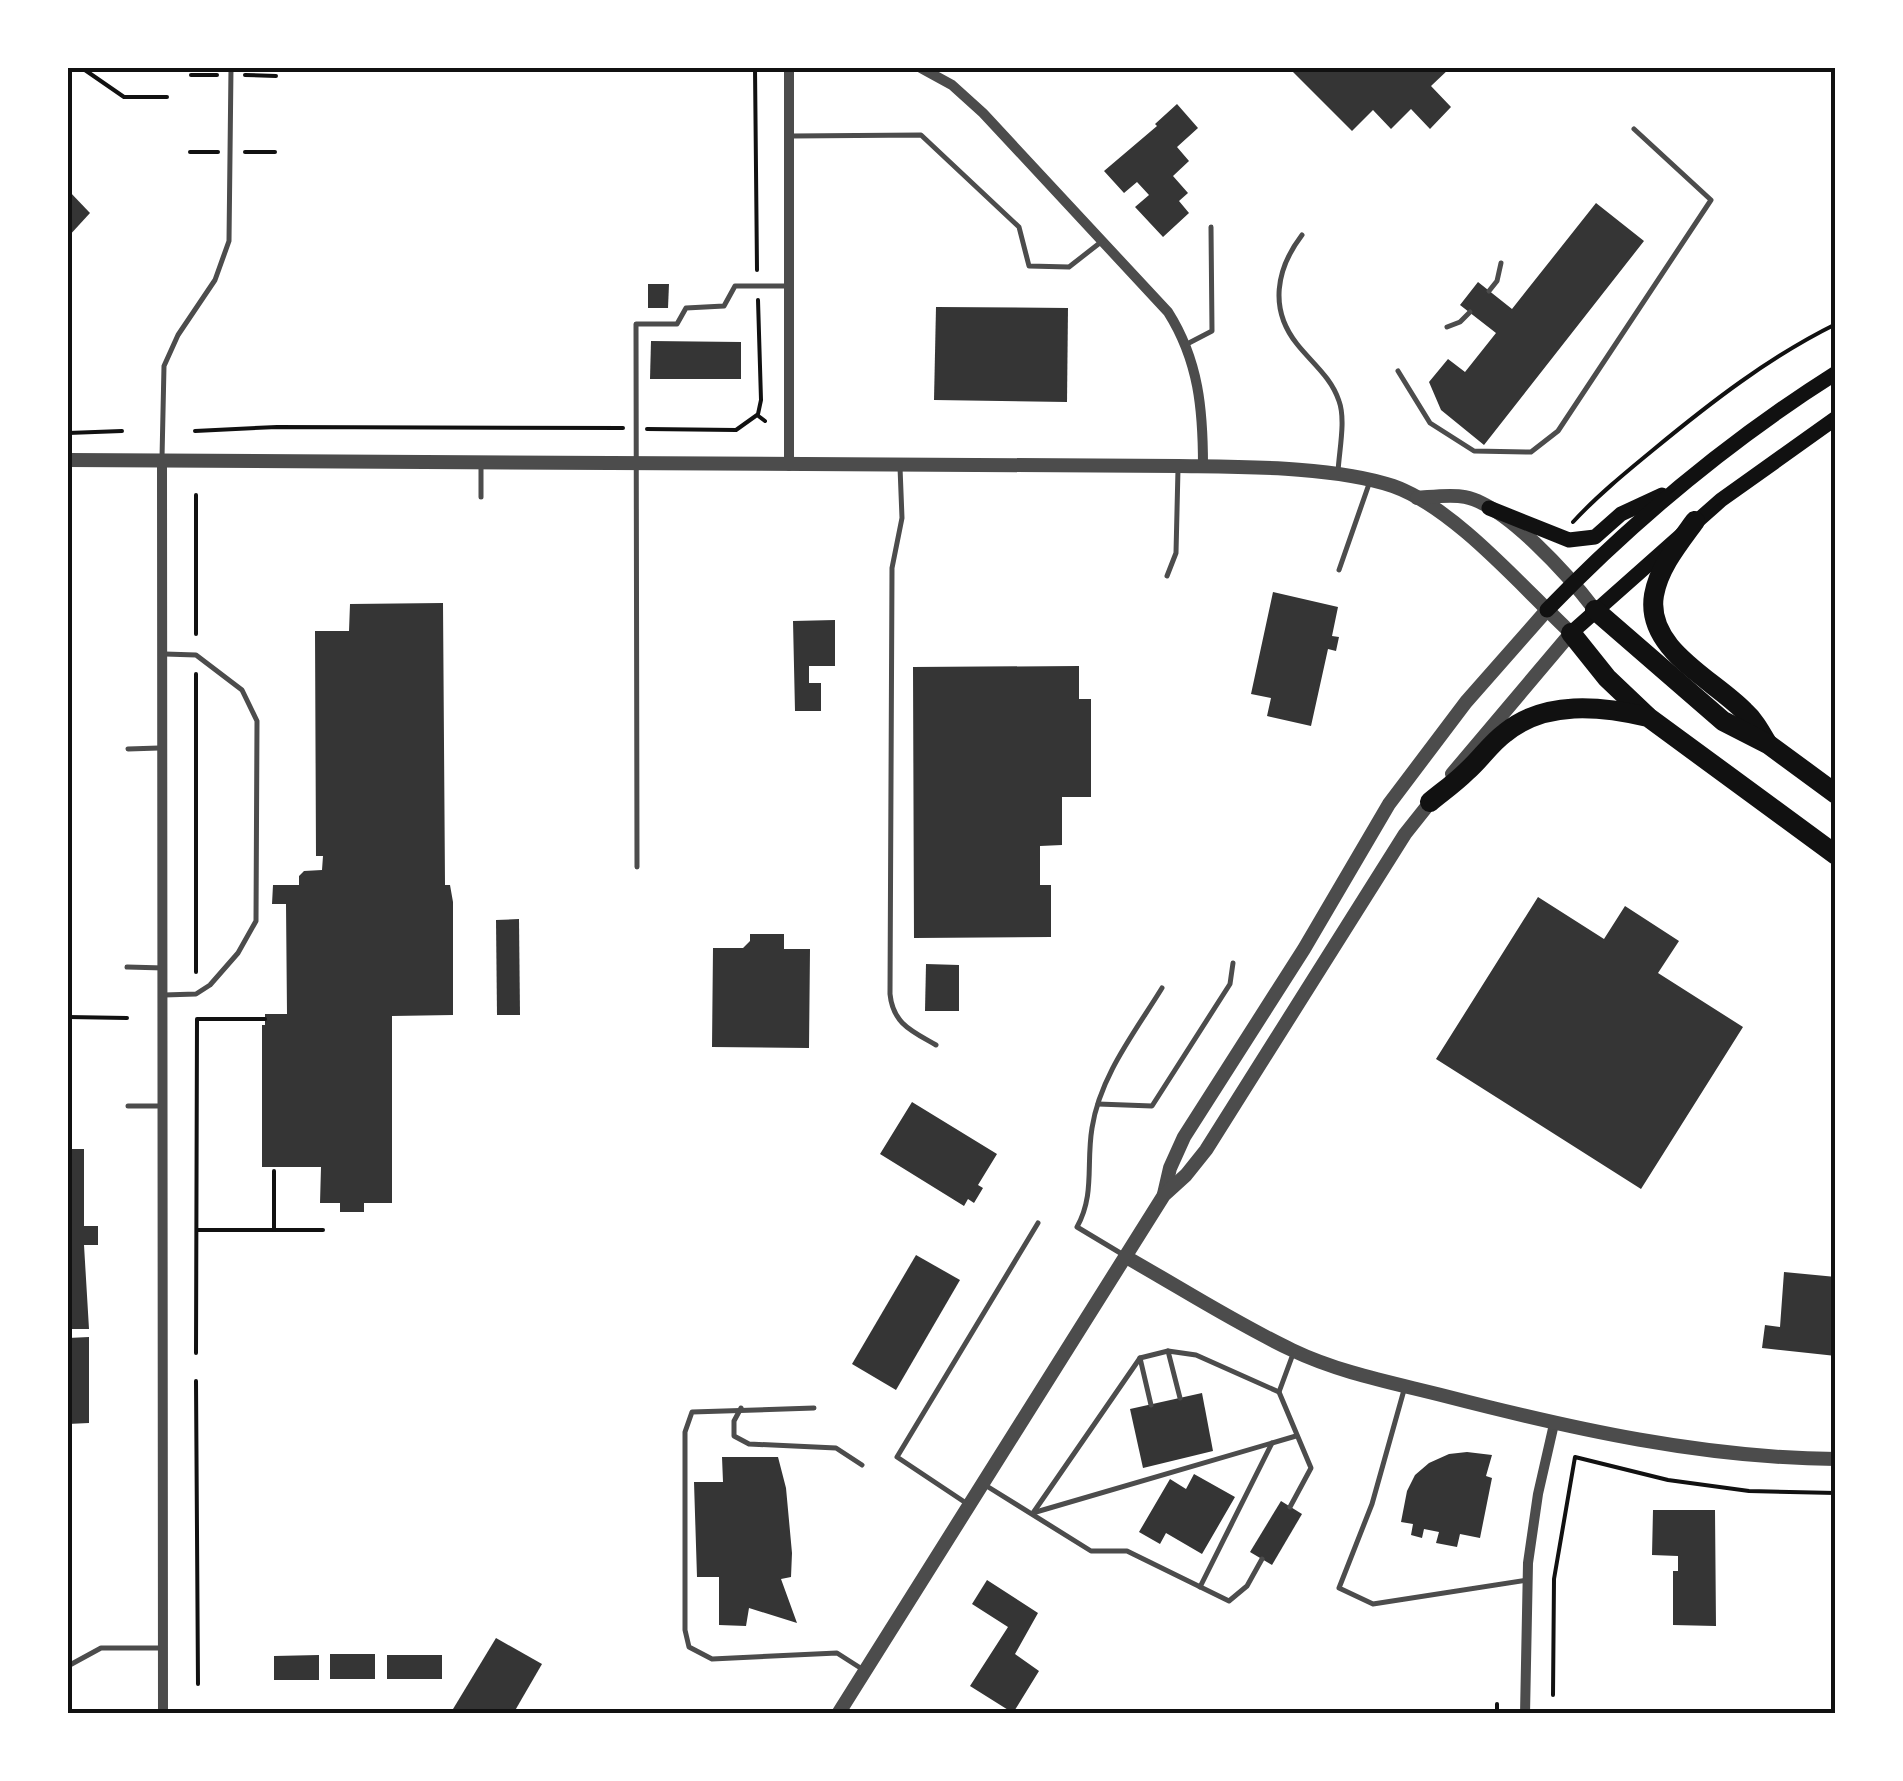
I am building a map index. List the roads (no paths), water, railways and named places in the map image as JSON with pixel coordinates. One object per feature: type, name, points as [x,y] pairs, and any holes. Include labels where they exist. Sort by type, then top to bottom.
[{"type":"highway","points":[[1695,521],[1659,578],[1654,610],[1658,626],[1681,658],[1744,711],[1768,744]]},
{"type":"highway","points":[[1594,610],[1723,721],[1768,744],[1836,794]]},
{"type":"highway","points":[[1572,632],[1607,678],[1648,717],[1836,856]]},
{"type":"highway","points":[[1430,802],[1468,771],[1503,734],[1534,716],[1586,708],[1648,717]]},
{"type":"main road","points":[[1547,610],[1679,487],[1728,447],[1836,373]]},
{"type":"main road","points":[[1572,632],[1695,521],[1767,464],[1836,418]]},
{"type":"main road","points":[[1489,508],[1569,540],[1595,537],[1621,514],[1679,487]]},
{"type":"street","points":[[788,68],[789,466]]},
{"type":"street","points":[[920,68],[968,98],[1168,312],[1186,345],[1201,400],[1204,466]]},
{"type":"street","points":[[68,460],[1204,466],[1338,475],[1393,486],[1456,524],[1572,632],[1405,834],[1206,1150],[1164,1194],[838,1714]]},
{"type":"street","points":[[162,461],[164,1714]]},
{"type":"street","points":[[1417,498],[1465,497],[1489,508],[1524,534],[1574,582],[1594,610]]},
{"type":"street","points":[[1164,1194],[1170,1168],[1184,1138],[1304,950],[1389,804],[1466,702],[1547,610]]},
{"type":"street","points":[[1126,1257],[1294,1351],[1359,1374],[1554,1424],[1722,1453],[1836,1460]]},
{"type":"street","points":[[1525,1714],[1526,1580],[1538,1494],[1554,1424]]},
{"type":"lane","points":[[162,461],[164,366],[178,335],[215,280],[229,241],[231,68]]},
{"type":"lane","points":[[1398,371],[1430,423],[1474,451],[1532,452],[1558,431],[1711,200],[1634,129]]},
{"type":"lane","points":[[788,136],[921,135],[1019,227],[1029,266],[1069,267],[1104,240]]},
{"type":"lane","points":[[1186,345],[1212,331],[1211,227]]},
{"type":"lane","points":[[1302,236],[1280,276],[1280,314],[1286,330],[1317,364],[1341,404],[1338,475]]},
{"type":"lane","points":[[1488,290],[1497,281],[1502,264]]},
{"type":"lane","points":[[637,866],[636,324],[676,324],[686,308],[724,306],[735,286],[790,286]]},
{"type":"lane","points":[[1447,327],[1470,312]]},
{"type":"lane","points":[[481,462],[481,497]]},
{"type":"lane","points":[[900,464],[902,518],[892,568],[890,994],[901,1024],[936,1045]]},
{"type":"lane","points":[[1167,576],[1176,553],[1178,466]]},
{"type":"lane","points":[[1339,570],[1370,482]]},
{"type":"lane","points":[[162,654],[196,655],[242,690],[258,720],[256,921],[238,953],[210,985],[196,994],[164,995]]},
{"type":"lane","points":[[128,748],[162,748]]},
{"type":"lane","points":[[1098,1104],[1152,1106],[1230,984],[1233,963]]},
{"type":"lane","points":[[127,967],[164,968]]},
{"type":"lane","points":[[1126,1257],[1077,1228],[1088,1208],[1092,1128],[1106,1081],[1162,988]]},
{"type":"lane","points":[[128,1106],[164,1106]]},
{"type":"lane","points":[[969,1504],[898,1457],[1038,1222]]},
{"type":"lane","points":[[1033,1513],[1140,1358],[1168,1351],[1196,1355],[1279,1392]]},
{"type":"lane","points":[[1168,1351],[1180,1398]]},
{"type":"lane","points":[[1290,1507],[1311,1468],[1279,1392],[1294,1351]]},
{"type":"lane","points":[[1140,1358],[1151,1405]]},
{"type":"lane","points":[[1405,1386],[1372,1504],[1339,1588],[1373,1604],[1526,1580]]},
{"type":"lane","points":[[742,1408],[734,1421],[734,1436],[749,1444],[836,1448],[862,1465]]},
{"type":"lane","points":[[814,1408],[692,1412],[686,1432],[685,1630],[689,1648],[712,1659],[837,1653],[864,1671]]},
{"type":"lane","points":[[1033,1513],[1296,1436]]},
{"type":"lane","points":[[1200,1586],[1272,1443]]},
{"type":"lane","points":[[1194,1456],[1196,1465]]},
{"type":"lane","points":[[1165,1463],[1167,1472]]},
{"type":"lane","points":[[983,1484],[1091,1551],[1127,1551],[1229,1600],[1247,1586],[1262,1558]]},
{"type":"lane","points":[[68,1666],[101,1648],[164,1648]]}]
